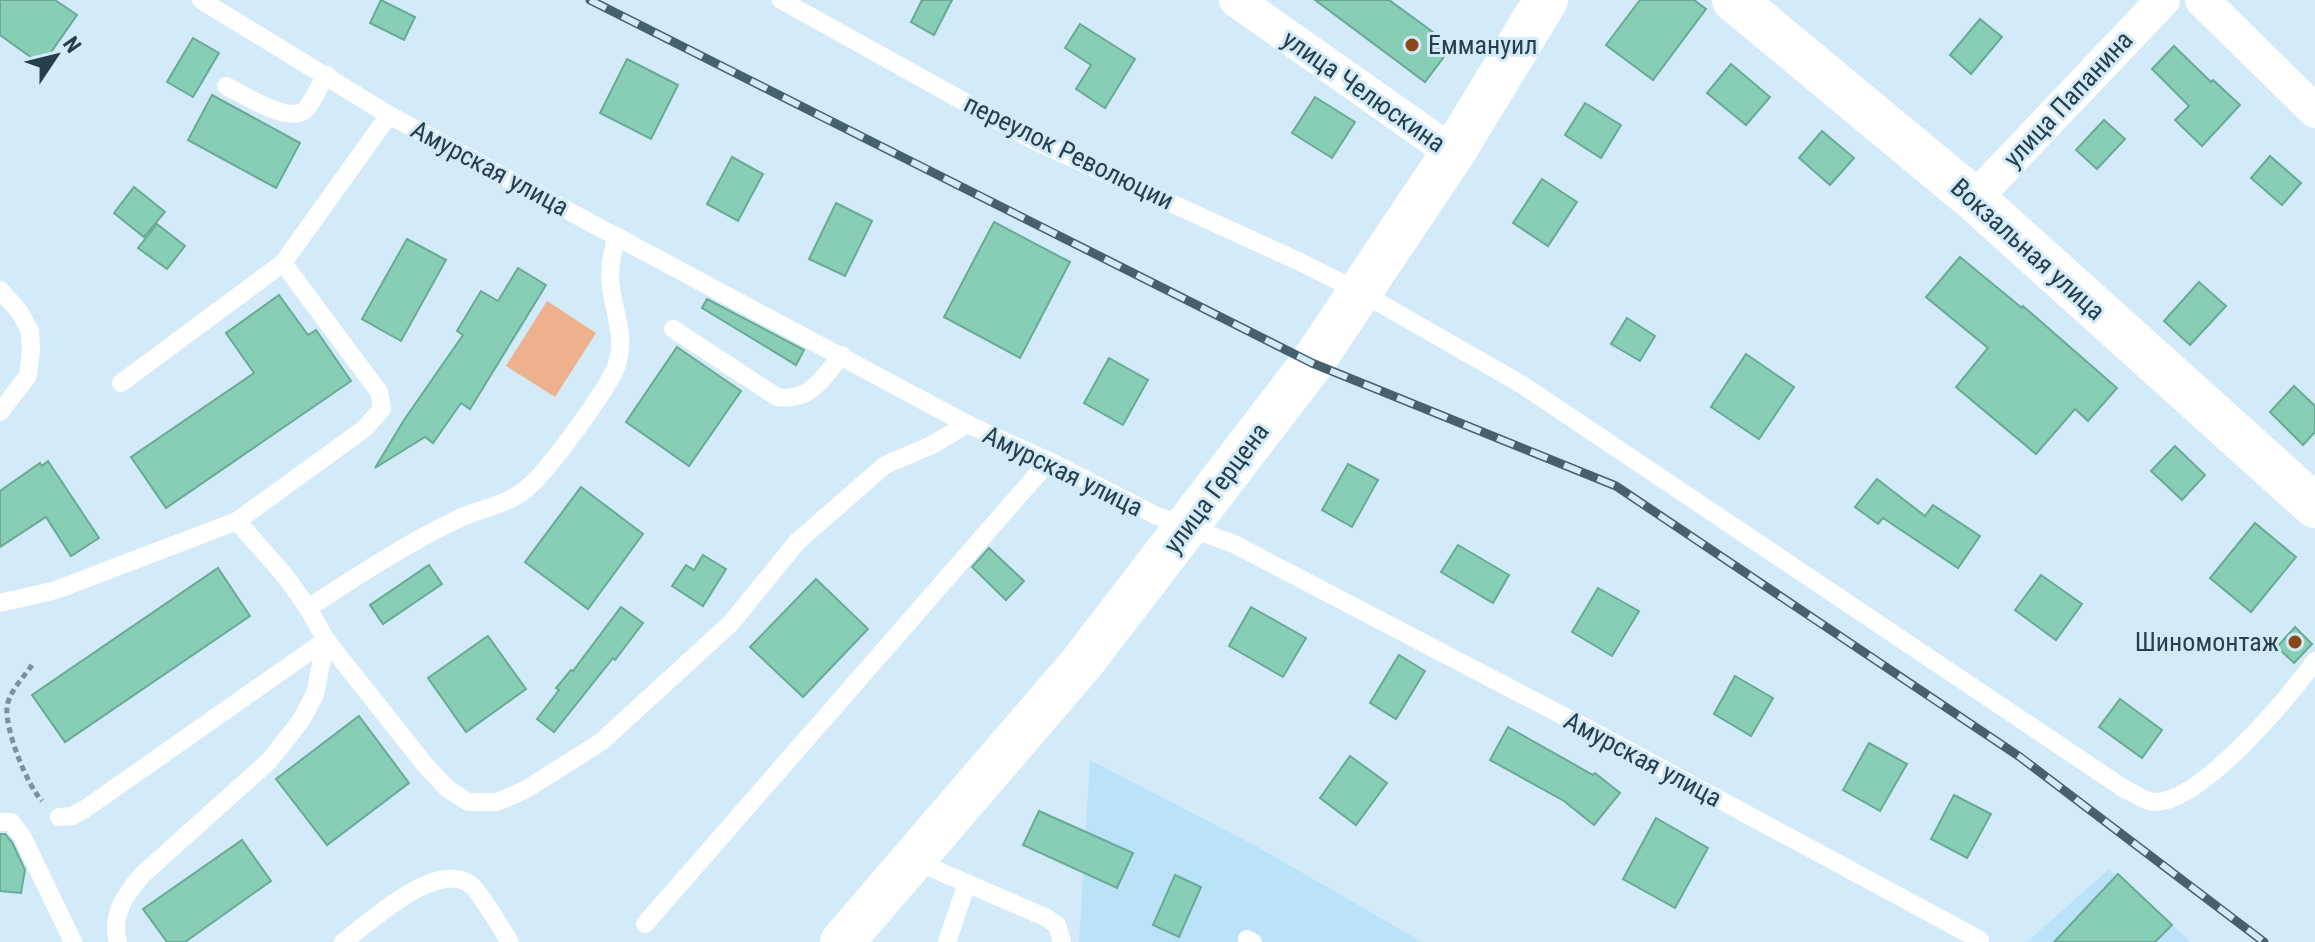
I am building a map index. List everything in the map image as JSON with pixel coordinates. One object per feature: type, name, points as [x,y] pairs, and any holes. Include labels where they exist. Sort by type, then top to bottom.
[{"type":"main road","name":"улица Герцена","points":[[842,942],[1081,664],[1312,363],[1362,293],[1453,153],[1546,0]]},
{"type":"main road","name":"Вокзальная улица","points":[[1734,0],[1974,199],[2312,498]]},
{"type":"street","name":"улица Челюскина","points":[[1236,0],[1453,153]]},
{"type":"street","name":"улица Папанина","points":[[1974,199],[2163,0]]},
{"type":"street","points":[[2202,0],[2315,111]]},
{"type":"lane","name":"Амурская улица","points":[[201,0],[389,115],[967,424],[1049,461],[1157,516],[1234,544],[1980,940]]},
{"type":"lane","name":"переулок Революции","points":[[781,0],[1033,140],[1300,262],[1362,293],[1521,384],[2126,790],[2153,802],[2183,794],[2222,768],[2312,671]]},
{"type":"lane","points":[[226,86],[279,113],[296,114],[306,110],[327,75]]},
{"type":"lane","points":[[121,383],[283,263],[389,115]]},
{"type":"lane","points":[[308,608],[415,541],[462,517],[511,500],[530,487],[616,367],[622,339],[610,278],[617,236]]},
{"type":"lane","points":[[0,603],[56,590],[237,521],[364,429],[382,409],[379,392],[283,263]]},
{"type":"lane","points":[[0,290],[19,311],[30,331],[31,350],[28,376],[0,412]]},
{"type":"lane","points":[[673,329],[777,397],[793,399],[806,395],[842,355]]},
{"type":"lane","points":[[237,521],[286,577],[326,640],[426,766],[448,789],[468,802],[497,802],[525,790],[601,742],[731,623],[797,542],[885,465],[932,445],[967,424]]},
{"type":"lane","points":[[645,924],[1049,461]]},
{"type":"lane","points":[[59,817],[72,816],[85,809],[326,640]]},
{"type":"lane","points":[[118,942],[117,915],[124,896],[142,875],[269,761],[302,719],[315,694],[326,640]]},
{"type":"lane","points":[[0,822],[11,822],[22,836],[73,942]]},
{"type":"lane","points":[[913,860],[1045,917],[1057,925],[1062,942]]},
{"type":"lane","points":[[343,942],[427,882],[451,878],[471,885],[510,942]]},
{"type":"lane","points":[[947,942],[967,883]]},
{"type":"path","points":[[32,665],[13,692],[7,709],[18,761],[39,799],[59,817]]},
{"type":"shaded area","points":[[547,301],[596,333],[555,397],[506,366]]},
{"type":"shaded area","points":[[1090,760],[1256,846],[1422,942],[1079,942]]},
{"type":"shaded area","points":[[2109,869],[2191,942],[2027,942]]},
{"type":"building","points":[[0,0],[55,0],[77,15],[42,65],[0,35]]},
{"type":"building","points":[[381,0],[415,17],[404,40],[370,23]]},
{"type":"building","points":[[922,0],[952,0],[934,35],[911,22]]},
{"type":"building","points":[[1315,0],[1389,0],[1452,46],[1425,82]]},
{"type":"building","points":[[1640,0],[1694,0],[1706,9],[1653,80],[1606,45]]},
{"type":"building","points":[[1980,19],[2002,37],[1971,74],[1950,55]]},
{"type":"building","points":[[1080,24],[1135,59],[1105,108],[1076,89],[1091,65],[1065,48]]},
{"type":"building","points":[[193,38],[219,53],[193,97],[167,82]]},
{"type":"building","points":[[2174,46],[2240,105],[2202,146],[2175,120],[2189,106],[2152,69]]},
{"type":"building","points":[[627,59],[678,85],[651,139],[600,113]]},
{"type":"building","points":[[1731,64],[1770,97],[1746,125],[1707,93]]},
{"type":"building","points":[[212,95],[300,143],[276,188],[188,140]]},
{"type":"building","points":[[1315,97],[1355,122],[1332,158],[1292,133]]},
{"type":"building","points":[[1585,103],[1621,125],[1601,158],[1565,135]]},
{"type":"building","points":[[2104,120],[2125,139],[2097,169],[2076,150]]},
{"type":"building","points":[[1822,131],[1854,158],[1830,185],[1799,158]]},
{"type":"building","points":[[2270,156],[2301,183],[2282,205],[2251,178]]},
{"type":"building","points":[[732,157],[763,174],[738,221],[707,204]]},
{"type":"building","points":[[1542,179],[1577,202],[1548,246],[1513,223]]},
{"type":"building","points":[[134,187],[165,212],[144,237],[114,213]]},
{"type":"building","points":[[836,203],[872,221],[845,276],[809,259]]},
{"type":"building","points":[[994,222],[1070,262],[1020,358],[944,317]]},
{"type":"building","points":[[157,224],[185,246],[167,269],[138,248]]},
{"type":"building","points":[[407,239],[446,260],[401,341],[362,319]]},
{"type":"building","points":[[1960,257],[2023,306],[2117,388],[2088,421],[2075,409],[2036,454],[1956,387],[1988,348],[1926,297]]},
{"type":"building","points":[[518,268],[546,285],[470,409],[461,403],[433,443],[425,437],[375,468],[463,335],[457,331],[481,291],[498,301]]},
{"type":"building","points":[[2199,282],[2226,306],[2190,345],[2164,321]]},
{"type":"building","points":[[279,295],[308,335],[316,330],[351,381],[166,508],[131,457],[254,373],[226,333]]},
{"type":"building","points":[[707,299],[804,350],[796,365],[702,308]]},
{"type":"building","points":[[1627,318],[1655,336],[1640,361],[1611,344]]},
{"type":"building","points":[[677,347],[741,391],[689,466],[626,422]]},
{"type":"building","points":[[1746,354],[1794,387],[1759,439],[1711,407]]},
{"type":"building","points":[[1109,358],[1148,380],[1123,425],[1084,403]]},
{"type":"building","points":[[2294,386],[2315,406],[2315,432],[2303,445],[2270,412]]},
{"type":"building","points":[[2175,446],[2205,475],[2182,500],[2151,471]]},
{"type":"building","points":[[48,461],[99,538],[71,556],[46,517],[0,547],[0,491],[40,463],[42,466]]},
{"type":"building","points":[[1348,464],[1378,480],[1352,527],[1322,510]]},
{"type":"building","points":[[1877,479],[1925,516],[1933,505],[1980,536],[1958,568],[1883,518],[1878,524],[1855,507]]},
{"type":"building","points":[[581,487],[643,534],[588,609],[525,562]]},
{"type":"building","points":[[2255,523],[2296,557],[2251,612],[2210,578]]},
{"type":"building","points":[[1458,545],[1509,575],[1493,603],[1441,572]]},
{"type":"building","points":[[989,548],[1024,581],[1006,600],[972,567]]},
{"type":"building","points":[[703,555],[726,569],[703,606],[672,586],[686,565],[694,570]]},
{"type":"building","points":[[429,565],[442,584],[383,624],[370,605]]},
{"type":"building","points":[[218,568],[250,616],[65,742],[32,695]]},
{"type":"building","points":[[2041,575],[2082,604],[2056,640],[2015,610]]},
{"type":"building","points":[[816,579],[868,629],[803,697],[750,647]]},
{"type":"building","points":[[1598,588],[1639,611],[1612,656],[1572,632]]},
{"type":"building","points":[[621,607],[643,623],[554,732],[537,719],[559,690],[556,688],[573,671]]},
{"type":"building","points":[[1251,607],[1306,638],[1283,677],[1229,646]]},
{"type":"building","points":[[2295,627],[2312,644],[2294,663],[2277,647]]},
{"type":"building","points":[[488,636],[526,689],[466,732],[428,678]]},
{"type":"building","points":[[1399,655],[1425,671],[1396,719],[1370,703]]},
{"type":"building","points":[[1735,676],[1773,698],[1751,736],[1714,714]]},
{"type":"building","points":[[2120,699],[2162,730],[2142,758],[2099,727]]},
{"type":"building","points":[[359,716],[409,783],[327,845],[276,779]]},
{"type":"building","points":[[1508,727],[1593,775],[1595,773],[1620,793],[1594,825],[1564,801],[1490,760]]},
{"type":"building","points":[[1869,743],[1907,764],[1880,811],[1843,790]]},
{"type":"building","points":[[1350,756],[1387,783],[1356,825],[1320,798]]},
{"type":"building","points":[[1954,795],[1991,814],[1967,858],[1931,839]]},
{"type":"building","points":[[1039,811],[1133,853],[1117,888],[1023,845]]},
{"type":"building","points":[[1656,818],[1708,848],[1675,908],[1623,879]]},
{"type":"building","points":[[0,834],[5,834],[12,842],[25,870],[21,893],[0,891]]},
{"type":"building","points":[[242,840],[271,881],[185,942],[167,942],[143,909]]},
{"type":"building","points":[[2118,874],[2172,925],[2155,942],[2054,942]]},
{"type":"building","points":[[1175,875],[1201,887],[1179,937],[1153,925]]},
{"type":"railway","points":[[590,0],[1312,363],[1616,486],[2020,757],[2264,942]]},
{"type":"place","name":"Еммануил","points":[[1412,45]]},
{"type":"place","name":"Шиномонтаж","points":[[2295,642]]}]
